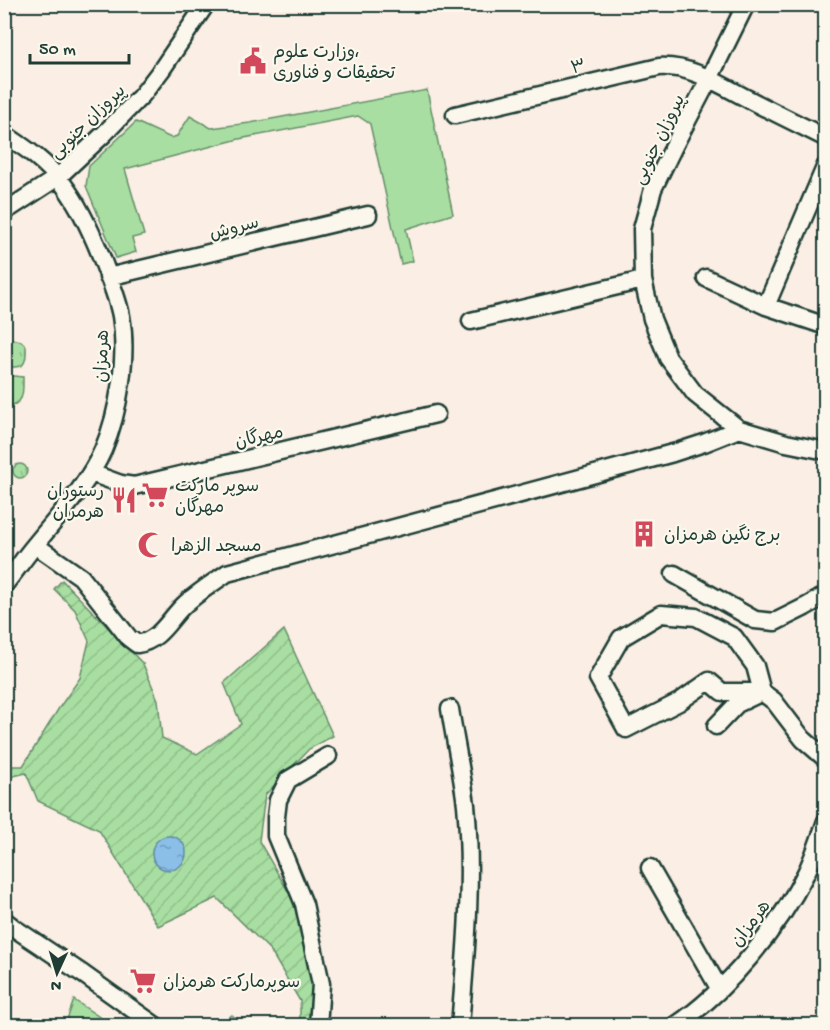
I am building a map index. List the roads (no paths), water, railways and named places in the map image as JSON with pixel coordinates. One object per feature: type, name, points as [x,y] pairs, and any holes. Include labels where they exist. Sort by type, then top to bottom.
[{"type":"street","name":"پیروزان جنوبی","points":[[4,212],[58,177],[142,95],[207,4]]},
{"type":"street","name":"پیروزان جنوبی","points":[[746,4],[653,189],[642,229],[643,280],[652,319],[668,358],[694,394],[739,429],[786,443],[825,451]]},
{"type":"street","name":"۳","points":[[455,115],[659,67],[670,67],[709,79],[825,138]]},
{"type":"street","name":"هرمزان","points":[[4,134],[28,149],[58,177],[81,213],[94,238],[116,296],[121,318],[123,362],[112,423],[91,473],[62,514],[4,585]]},
{"type":"street","points":[[766,306],[825,165]]},
{"type":"street","name":"سروش","points":[[108,277],[368,214]]},
{"type":"street","points":[[706,278],[766,306],[825,326]]},
{"type":"street","points":[[471,321],[643,280]]},
{"type":"street","name":"مهرگان","points":[[91,473],[134,486],[436,414]]},
{"type":"street","points":[[35,545],[81,577],[129,638],[137,644],[156,637],[185,604],[227,573],[673,453],[739,429]]},
{"type":"street","points":[[674,574],[755,620],[775,622],[825,595]]},
{"type":"street","points":[[762,692],[755,666],[734,638],[696,617],[662,614],[621,638],[598,678],[626,729],[679,702],[709,681],[722,692],[762,692],[774,701],[803,739],[825,759]]},
{"type":"street","points":[[716,726],[737,704],[762,692]]},
{"type":"street","points":[[450,710],[466,805],[469,879],[460,1026]]},
{"type":"street","points":[[318,1026],[321,984],[304,904],[276,836],[276,817],[278,800],[288,780],[328,756]]},
{"type":"street","name":"هرمزان","points":[[675,1026],[691,1015],[736,972],[773,928],[807,872],[825,824]]},
{"type":"street","points":[[650,868],[719,988]]},
{"type":"street","points":[[4,920],[156,1026]]},
{"type":"water","points":[[169,836],[181,841],[186,853],[181,865],[169,870],[157,865],[152,853],[157,841]]},
{"type":"place","name":"وزارت علوم، تحقیقات و فناوری","points":[[253,61]]},
{"type":"place","name":"سوپر مارکت مهرگان","points":[[155,495]]},
{"type":"place","name":"رستوران هرمران","points":[[124,500]]},
{"type":"place","name":"برج نگین هرمزان","points":[[644,534]]},
{"type":"place","name":"مسجد الزهرا","points":[[151,545]]},
{"type":"place","name":"سوپرمارکت هرمزان","points":[[143,981]]}]
